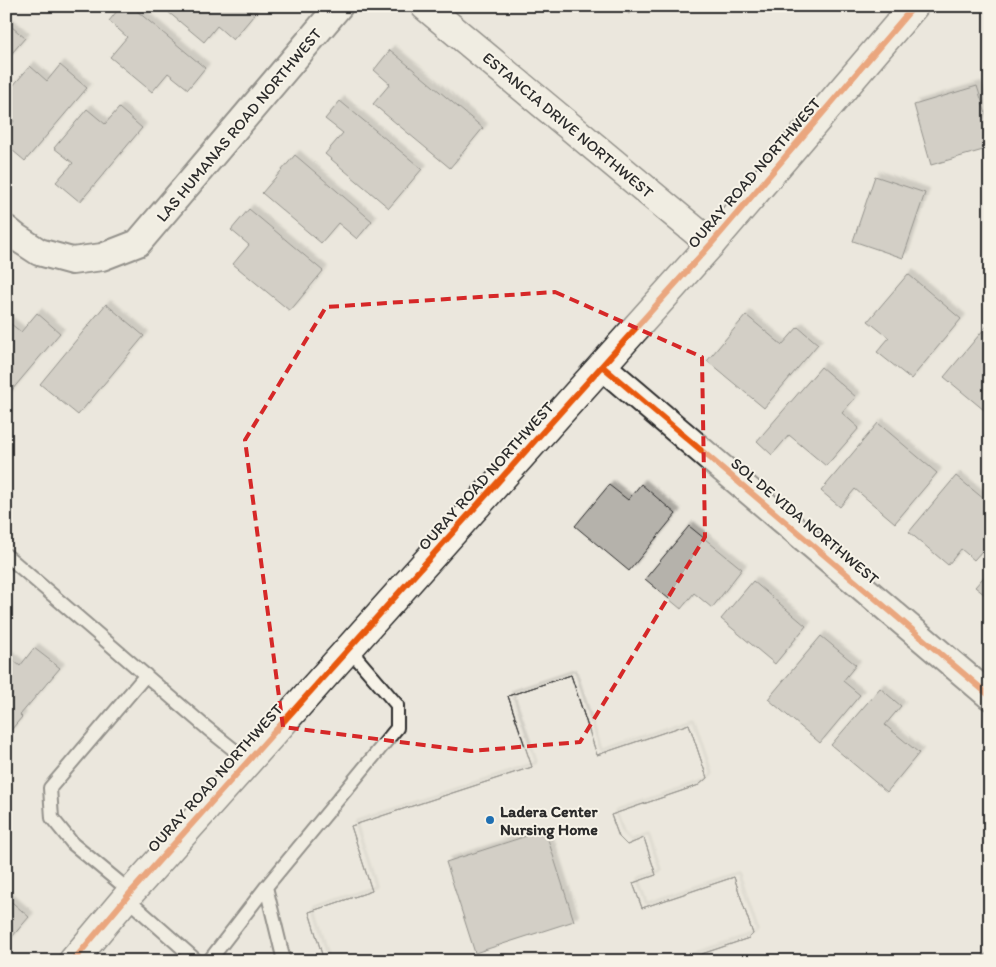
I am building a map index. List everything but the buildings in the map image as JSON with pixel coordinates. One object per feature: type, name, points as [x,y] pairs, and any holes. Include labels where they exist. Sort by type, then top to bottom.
[{"type":"main road","name":"ESTANCIA DRIVE NORTHWEST","points":[[425,6],[711,244]]},
{"type":"main road","name":"OURAY ROAD NORTHWEST","points":[[73,961],[248,761],[711,244],[914,6]]},
{"type":"street","name":"LAS HUMANAS ROAD NORTHWEST","points":[[6,229],[39,252],[72,261],[102,257],[138,243],[339,6]]},
{"type":"street","name":"SOL DE VIDA NORTHWEST","points":[[602,366],[990,696]]},
{"type":"lane","points":[[6,555],[208,729],[248,761]]},
{"type":"lane","points":[[209,961],[266,887],[397,728],[397,705],[349,649]]},
{"type":"lane","points":[[146,675],[50,788],[52,818],[73,844],[197,961]]},
{"type":"lane","points":[[266,887],[284,961]]},
{"type":"highlighted area","points":[[555,292],[702,357],[705,537],[580,742],[471,751],[283,727],[245,440],[326,307]]},
{"type":"cycle path","points":[[73,961],[131,892],[711,244],[914,6]]},
{"type":"cycle path","points":[[602,366],[990,696]]},
{"type":"place","name":"Ladera Center Nursing Home","points":[[490,820]]}]
